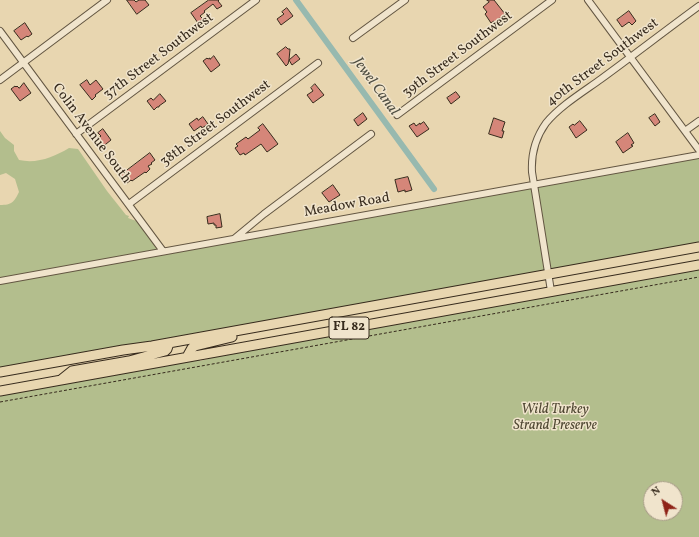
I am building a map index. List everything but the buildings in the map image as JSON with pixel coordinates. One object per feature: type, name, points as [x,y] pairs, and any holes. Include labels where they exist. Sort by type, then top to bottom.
[{"type":"highway","name":"FL 82","points":[[0,372],[169,343],[699,247]]},
{"type":"highway","name":"FL 82","points":[[0,391],[699,265]]},
{"type":"highway","points":[[187,357],[192,348],[195,346],[231,337],[289,327],[302,318]]},
{"type":"highway","points":[[61,380],[72,370],[129,361],[164,351],[167,349],[169,343]]},
{"type":"street","points":[[0,80],[107,0]]},
{"type":"street","name":"37th Street Southwest","points":[[76,134],[256,0]]},
{"type":"street","points":[[353,38],[405,0]]},
{"type":"street","name":"39th Street Southwest","points":[[398,115],[552,0]]},
{"type":"street","points":[[588,0],[699,150]]},
{"type":"street","name":"40th Street Southwest","points":[[551,291],[532,172],[532,156],[538,138],[546,123],[557,112],[699,6]]},
{"type":"street","name":"Colin Avenue South","points":[[0,31],[163,252]]},
{"type":"street","name":"38th Street Southwest","points":[[129,204],[318,63]]},
{"type":"street","points":[[685,131],[699,122]]},
{"type":"street","points":[[233,239],[371,134]]},
{"type":"street","name":"Meadow Road","points":[[0,281],[699,155]]},
{"type":"path","points":[[0,402],[699,276]]},
{"type":"green space","points":[[0,131],[5,138],[14,145],[14,151],[19,160],[32,161],[45,159],[69,148],[78,149],[107,191],[126,215],[129,216],[128,218],[142,223],[164,255],[699,152],[699,243],[0,369],[0,205],[12,202],[19,192],[15,179],[6,173],[0,175]]},
{"type":"green space","name":"Wild Turkey Strand Preserve","points":[[699,268],[699,537],[0,537],[0,395],[186,361],[188,362],[189,360],[199,358],[200,361],[214,356]]},
{"type":"waterway","name":"Jewel Canal","points":[[296,0],[434,189]]}]
